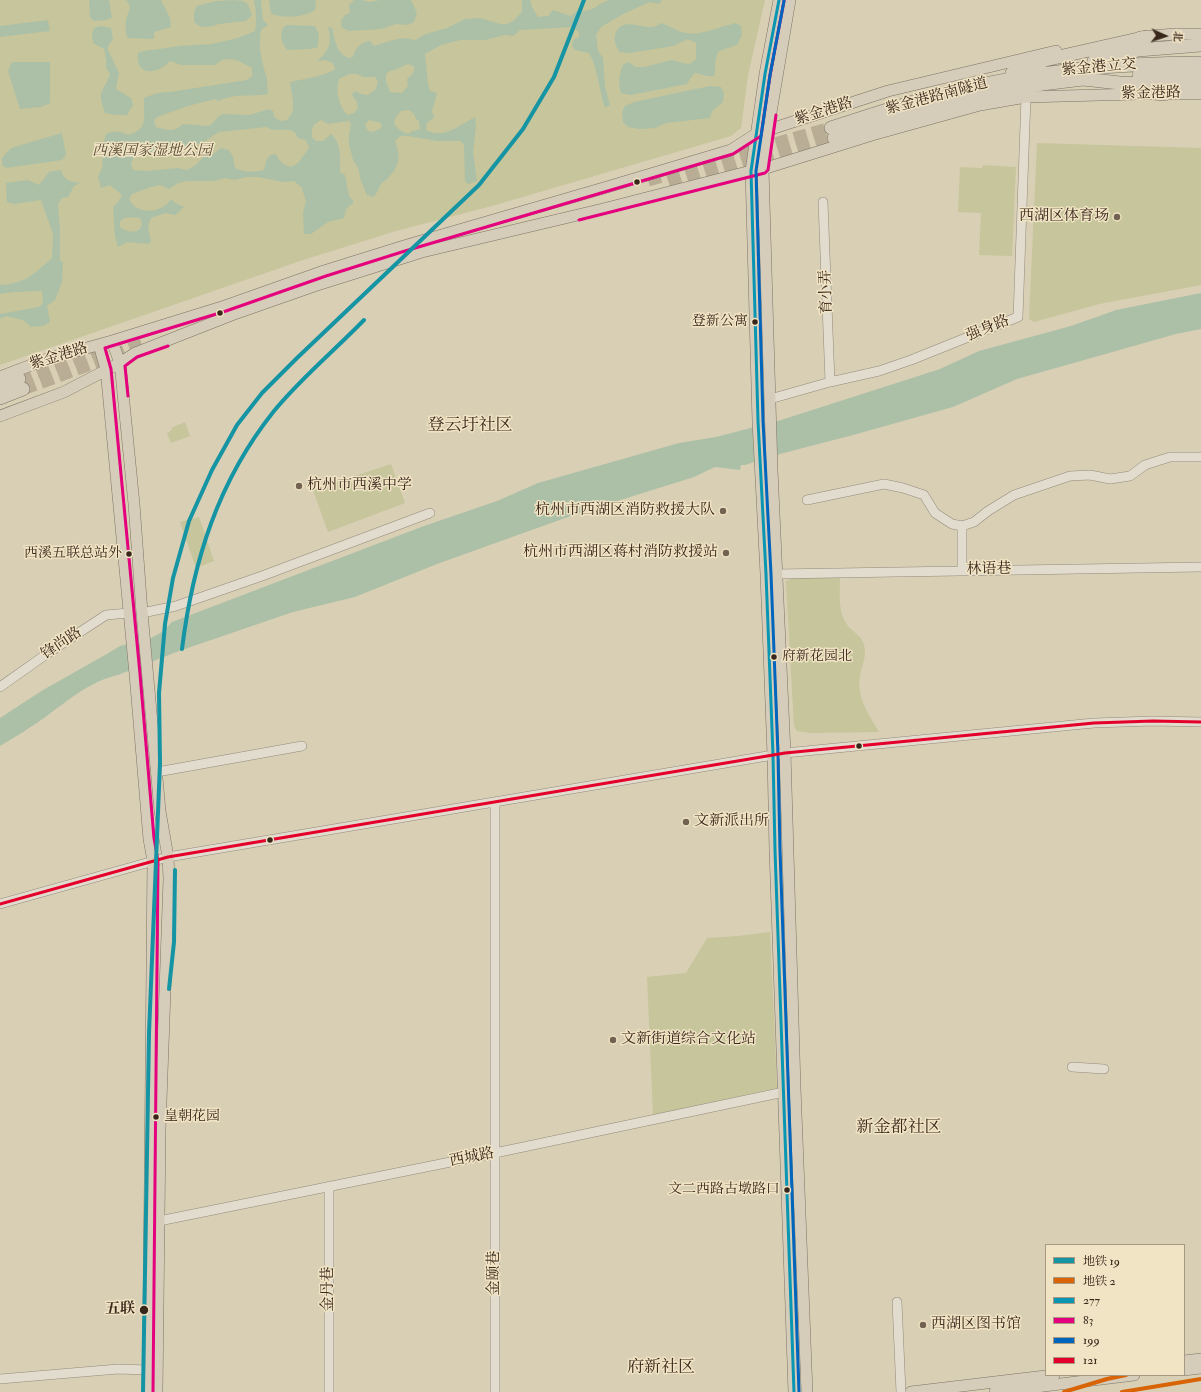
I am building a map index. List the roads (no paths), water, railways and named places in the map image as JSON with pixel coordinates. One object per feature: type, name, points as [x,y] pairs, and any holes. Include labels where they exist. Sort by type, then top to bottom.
[{"type":"highway","points":[[990,82],[1045,60],[1147,37]]},
{"type":"highway","points":[[1172,54],[1201,45]]},
{"type":"highway","points":[[1044,79],[1076,64],[1138,50],[1172,54],[1201,54]]},
{"type":"highway","name":"紫金港立交","points":[[1044,79],[1172,54],[1201,63]]},
{"type":"highway","name":"紫金港立交","points":[[1083,79],[1201,73]]},
{"type":"highway","points":[[1044,79],[1083,79],[1120,83],[1201,84]]},
{"type":"highway","points":[[1044,79],[1165,94]]},
{"type":"highway","name":"紫金港路南隧道","points":[[1044,79],[832,133],[924,98],[990,82],[1044,79]]},
{"type":"highway","points":[[0,386],[21,384],[0,398]]},
{"type":"main road","points":[[779,0],[765,74],[751,171],[758,421],[773,755],[794,1392]]},
{"type":"main road","points":[[790,0],[768,130],[763,170],[770,416],[785,753],[795,1088],[807,1392]]},
{"type":"main road","name":"紫金港路","points":[[0,377],[47,359],[99,345],[225,306],[324,271],[404,246],[731,150],[756,134],[888,90],[1087,44],[1125,38],[1175,34],[1201,34]]},
{"type":"main road","name":"紫金港路","points":[[0,416],[64,392],[120,363],[135,353],[237,313],[314,286],[422,252],[595,211],[751,171],[763,170],[930,118],[980,105],[1026,97],[1201,94]]},
{"type":"main road","points":[[112,341],[120,363],[134,504],[142,613],[160,811],[168,857],[169,879],[160,1121],[157,1392]]},
{"type":"main road","points":[[99,345],[106,369],[149,840],[153,861],[148,1392]]},
{"type":"main road","points":[[1185,1360],[1201,1359]]},
{"type":"main road","points":[[1185,1370],[1201,1368]]},
{"type":"main road","points":[[911,1392],[1046,1376]]},
{"type":"main road","points":[[995,1392],[1126,1376]]},
{"type":"street","name":"强身路","points":[[770,399],[830,382],[879,371],[1018,317],[1026,97]]},
{"type":"street","name":"育小弄","points":[[823,202],[830,382]]},
{"type":"street","points":[[807,500],[884,484],[924,495],[935,513],[952,524],[962,526],[974,522],[988,511],[1014,495],[1070,476],[1090,475],[1110,479],[1130,476],[1145,465],[1170,457],[1201,457]]},
{"type":"street","points":[[142,613],[176,606],[255,579],[430,513]]},
{"type":"street","points":[[962,526],[962,570]]},
{"type":"street","name":"林语巷","points":[[777,574],[1201,567]]},
{"type":"street","name":"锋尚路","points":[[0,687],[106,615],[129,613]]},
{"type":"street","points":[[0,904],[168,857],[785,753],[1094,723],[1153,721],[1201,722]]},
{"type":"street","points":[[157,772],[302,746]]},
{"type":"street","name":"金颐巷","points":[[495,803],[495,1392]]},
{"type":"street","points":[[1072,1067],[1104,1069]]},
{"type":"street","name":"西城路","points":[[159,1220],[495,1153],[784,1092]]},
{"type":"street","name":"金丹巷","points":[[329,1186],[329,1392]]},
{"type":"street","points":[[897,1302],[901,1392]]},
{"type":"street","points":[[0,1379],[118,1369],[148,1370]]},
{"type":"tunnel","points":[[648,180],[831,128]]},
{"type":"tunnel","points":[[670,187],[834,138]]},
{"type":"tunnel","points":[[23,389],[147,343]]},
{"type":"tunnel","points":[[19,379],[100,349]]},
{"type":"metro line","name":"19","points":[[143,1392],[149,1033],[160,763],[159,693],[165,624],[173,578],[189,521],[212,470],[237,425],[262,393],[479,185],[523,129],[554,77],[584,0]]},
{"type":"metro line","name":"19","points":[[182,649],[193,585],[201,553],[223,494],[238,465],[254,438],[284,399],[364,320]]},
{"type":"metro line","name":"19","points":[[169,989],[174,942],[175,870]]},
{"type":"metro line","name":"2","points":[[1064,1392],[1121,1376]]},
{"type":"metro line","name":"2","points":[[1122,1392],[1201,1379]]},
{"type":"place","name":"西湖区体育场","points":[[1117,217]]},
{"type":"place","name":"登新公寓","points":[[755,322]]},
{"type":"place","name":"杭州市西溪中学","points":[[299,486]]},
{"type":"place","name":"杭州市西湖区消防救援大队","points":[[723,511]]},
{"type":"place","name":"杭州市西湖区蒋村消防救援站","points":[[726,553]]},
{"type":"place","name":"西溪五联总站外","points":[[129,554]]},
{"type":"place","name":"府新花园北","points":[[774,657]]},
{"type":"place","name":"文新派出所","points":[[686,822]]},
{"type":"place","name":"文新街道综合文化站","points":[[613,1040]]},
{"type":"place","name":"皇朝花园","points":[[156,1117]]},
{"type":"place","name":"文二西路古墩路口","points":[[787,1190]]},
{"type":"place","name":"五联","points":[[144,1310]]},
{"type":"place","name":"西湖区图书馆","points":[[923,1325]]},
{"type":"district","name":"登云圩社区","points":[[470,426]]},
{"type":"district","name":"新金都社区","points":[[899,1128]]},
{"type":"district","name":"府新社区","points":[[661,1368]]},
{"type":"park label","name":"西溪国家湿地公园","points":[[152,152]]}]
